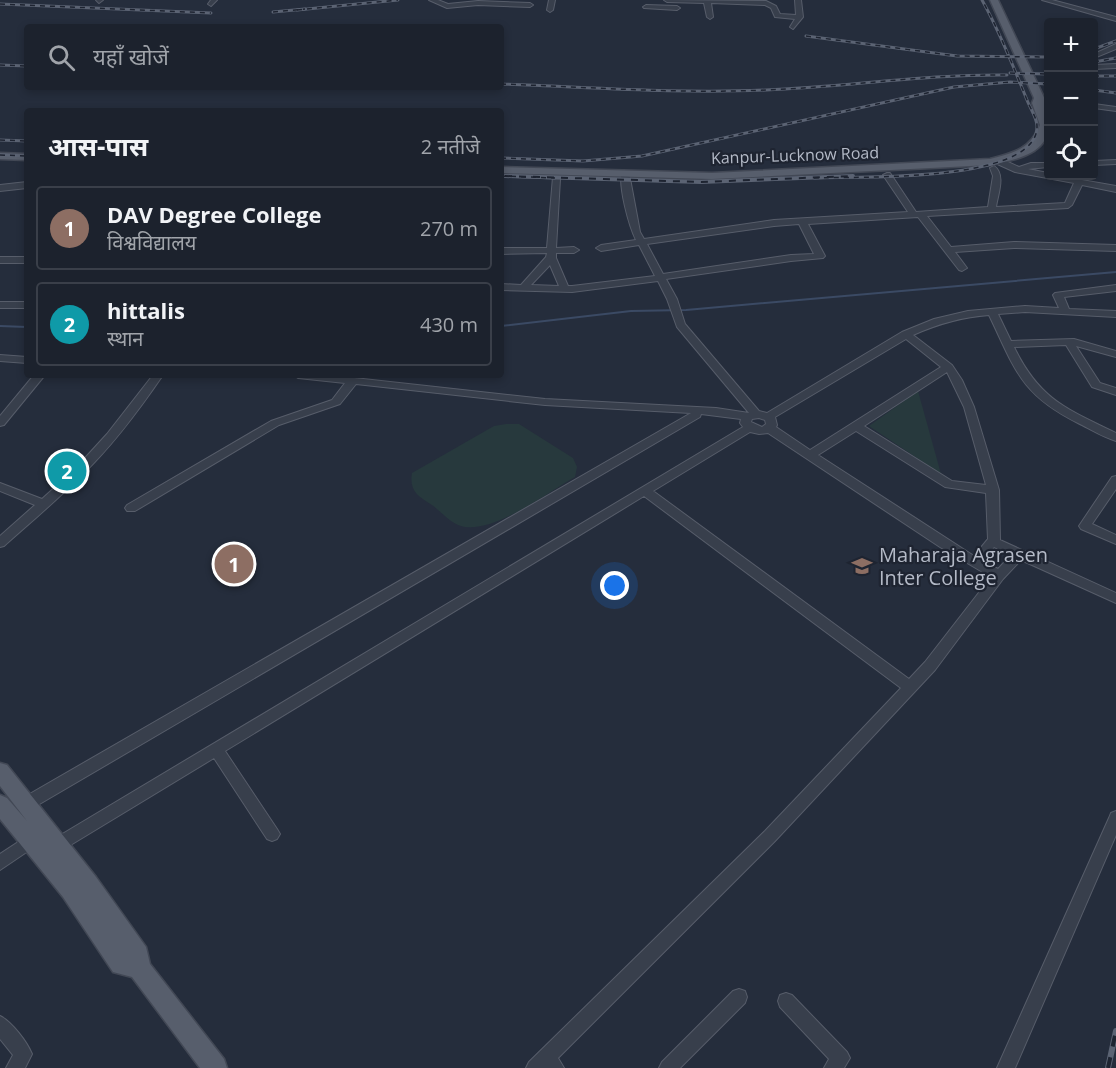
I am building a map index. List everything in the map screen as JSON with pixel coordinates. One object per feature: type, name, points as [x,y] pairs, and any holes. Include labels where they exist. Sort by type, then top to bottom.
[{"type":"main road","points":[[989,0],[1011,48],[1017,55]]},
{"type":"main road","points":[[994,0],[1017,55],[1044,109]]},
{"type":"main road","name":"Kanpur-Lucknow Road","points":[[504,177],[556,179],[712,176],[999,164],[1026,153],[1043,132],[1045,125],[1035,93]]},
{"type":"main road","name":"Kanpur-Lucknow Road","points":[[504,170],[721,183],[887,175],[999,164],[1027,157],[1037,150],[1044,140]]},
{"type":"main road","points":[[0,149],[24,150]]},
{"type":"main road","points":[[0,156],[24,157]]},
{"type":"main road","points":[[0,771],[26,804],[44,843],[71,890],[122,964],[139,968],[215,1068]]},
{"type":"main road","points":[[0,804],[44,843]]},
{"type":"street","points":[[432,0],[447,6],[478,3],[530,5]]},
{"type":"street","points":[[550,9],[552,0]]},
{"type":"street","points":[[667,0],[775,11],[777,16],[800,17]]},
{"type":"street","points":[[793,27],[800,17],[798,0]]},
{"type":"street","points":[[1045,0],[1116,18]]},
{"type":"street","points":[[646,7],[707,5]]},
{"type":"street","points":[[707,5],[710,17]]},
{"type":"street","points":[[1098,54],[1116,46]]},
{"type":"street","points":[[1098,67],[1116,66]]},
{"type":"street","points":[[1098,107],[1116,109]]},
{"type":"street","points":[[1098,163],[1116,162]]},
{"type":"street","points":[[992,208],[999,164],[1116,190]]},
{"type":"street","points":[[1018,170],[1031,165],[1044,165]]},
{"type":"street","points":[[887,175],[962,268]]},
{"type":"street","points":[[625,177],[640,242],[673,306],[680,325],[751,419],[757,431],[906,334],[937,321],[992,312],[1065,310],[1116,314]]},
{"type":"street","points":[[556,179],[551,254],[565,289]]},
{"type":"street","points":[[601,248],[802,220],[1068,205],[1078,183]]},
{"type":"street","points":[[0,188],[24,185]]},
{"type":"street","points":[[504,287],[565,289],[597,287],[790,258],[820,256],[802,220]]},
{"type":"street","points":[[948,249],[1014,245],[1116,248]]},
{"type":"street","points":[[504,251],[551,254],[574,250]]},
{"type":"street","points":[[524,288],[551,254]]},
{"type":"street","points":[[0,260],[24,260]]},
{"type":"street","points":[[1065,310],[1058,295],[1116,288]]},
{"type":"street","points":[[0,305],[24,305]]},
{"type":"street","points":[[992,312],[1035,389],[1078,419],[1116,437]]},
{"type":"street","points":[[906,334],[948,367],[969,407],[993,490],[994,542],[976,561]]},
{"type":"street","points":[[1008,344],[1069,342],[1116,354]]},
{"type":"street","points":[[1069,342],[1096,385],[1116,392]]},
{"type":"street","points":[[0,358],[24,360]]},
{"type":"street","points":[[809,456],[948,367]]},
{"type":"street","points":[[0,423],[38,378]]},
{"type":"street","points":[[0,543],[79,472],[111,437],[156,378]]},
{"type":"street","points":[[321,378],[545,402],[696,410],[769,423],[809,456],[944,544],[999,576]]},
{"type":"street","points":[[131,508],[275,423],[336,402],[352,382]]},
{"type":"street","points":[[26,804],[696,415],[696,410]]},
{"type":"street","points":[[0,863],[44,843],[217,751],[645,491],[751,419]]},
{"type":"street","points":[[856,426],[949,484],[993,490]]},
{"type":"street","points":[[1116,480],[1085,526],[1116,540]]},
{"type":"street","points":[[0,487],[45,504]]},
{"type":"street","points":[[645,491],[910,687]]},
{"type":"street","points":[[994,542],[1018,555],[1040,562],[1116,598]]},
{"type":"street","points":[[545,1064],[770,836],[930,666],[999,576],[1018,555]]},
{"type":"street","points":[[217,751],[272,834]]},
{"type":"street","points":[[1006,1068],[1116,818]]},
{"type":"street","points":[[668,1068],[739,997]]},
{"type":"street","points":[[786,1001],[840,1058],[833,1068]]},
{"type":"street","points":[[0,1025],[23,1054],[15,1068]]},
{"type":"shaded area","points":[[918,391],[941,474],[869,426]]},
{"type":"shaded area","points":[[519,424],[573,458],[577,467],[575,477],[518,512],[486,525],[471,527],[458,525],[413,489],[412,473],[494,426]]},
{"type":"waterway","points":[[504,326],[631,311],[686,310],[1116,272]]},
{"type":"waterway","points":[[0,326],[24,327]]},
{"type":"railway","points":[[297,10],[398,0]]},
{"type":"railway","points":[[982,0],[1008,57]]},
{"type":"railway","points":[[0,4],[211,13]]},
{"type":"railway","points":[[273,12],[305,9]]},
{"type":"railway","points":[[806,36],[957,56],[1008,57]]},
{"type":"railway","points":[[1098,48],[1116,41]]},
{"type":"railway","points":[[1008,57],[1044,57]]},
{"type":"railway","points":[[1008,57],[1016,73]]},
{"type":"railway","points":[[1098,61],[1116,58]]},
{"type":"railway","points":[[0,65],[24,66]]},
{"type":"railway","points":[[1010,73],[1016,73]]},
{"type":"railway","points":[[1016,73],[1044,74]]},
{"type":"railway","points":[[1016,73],[1020,83]]},
{"type":"railway","points":[[504,84],[666,91],[733,91],[946,76],[1007,75]]},
{"type":"railway","points":[[1098,76],[1116,76]]},
{"type":"railway","points":[[504,158],[583,161],[642,156],[954,87],[1020,83]]},
{"type":"railway","points":[[814,178],[941,173],[978,167],[1008,158],[1029,145],[1037,126],[1020,83]]},
{"type":"railway","points":[[1020,83],[1044,84]]},
{"type":"railway","points":[[1098,91],[1116,93]]},
{"type":"railway","points":[[0,140],[24,141]]},
{"type":"railway","points":[[0,155],[24,156]]},
{"type":"railway","points":[[504,176],[555,178]]},
{"type":"railway","points":[[505,176],[701,182],[853,176]]},
{"type":"railway","points":[[1108,1068],[1116,1031]]},
{"type":"place","name":"hittalis","points":[[67,471]]},
{"type":"place","name":"DAV Degree College","points":[[234,564]]},
{"type":"place","name":"Maharaja Agrasen Inter College","points":[[862,566]]}]
